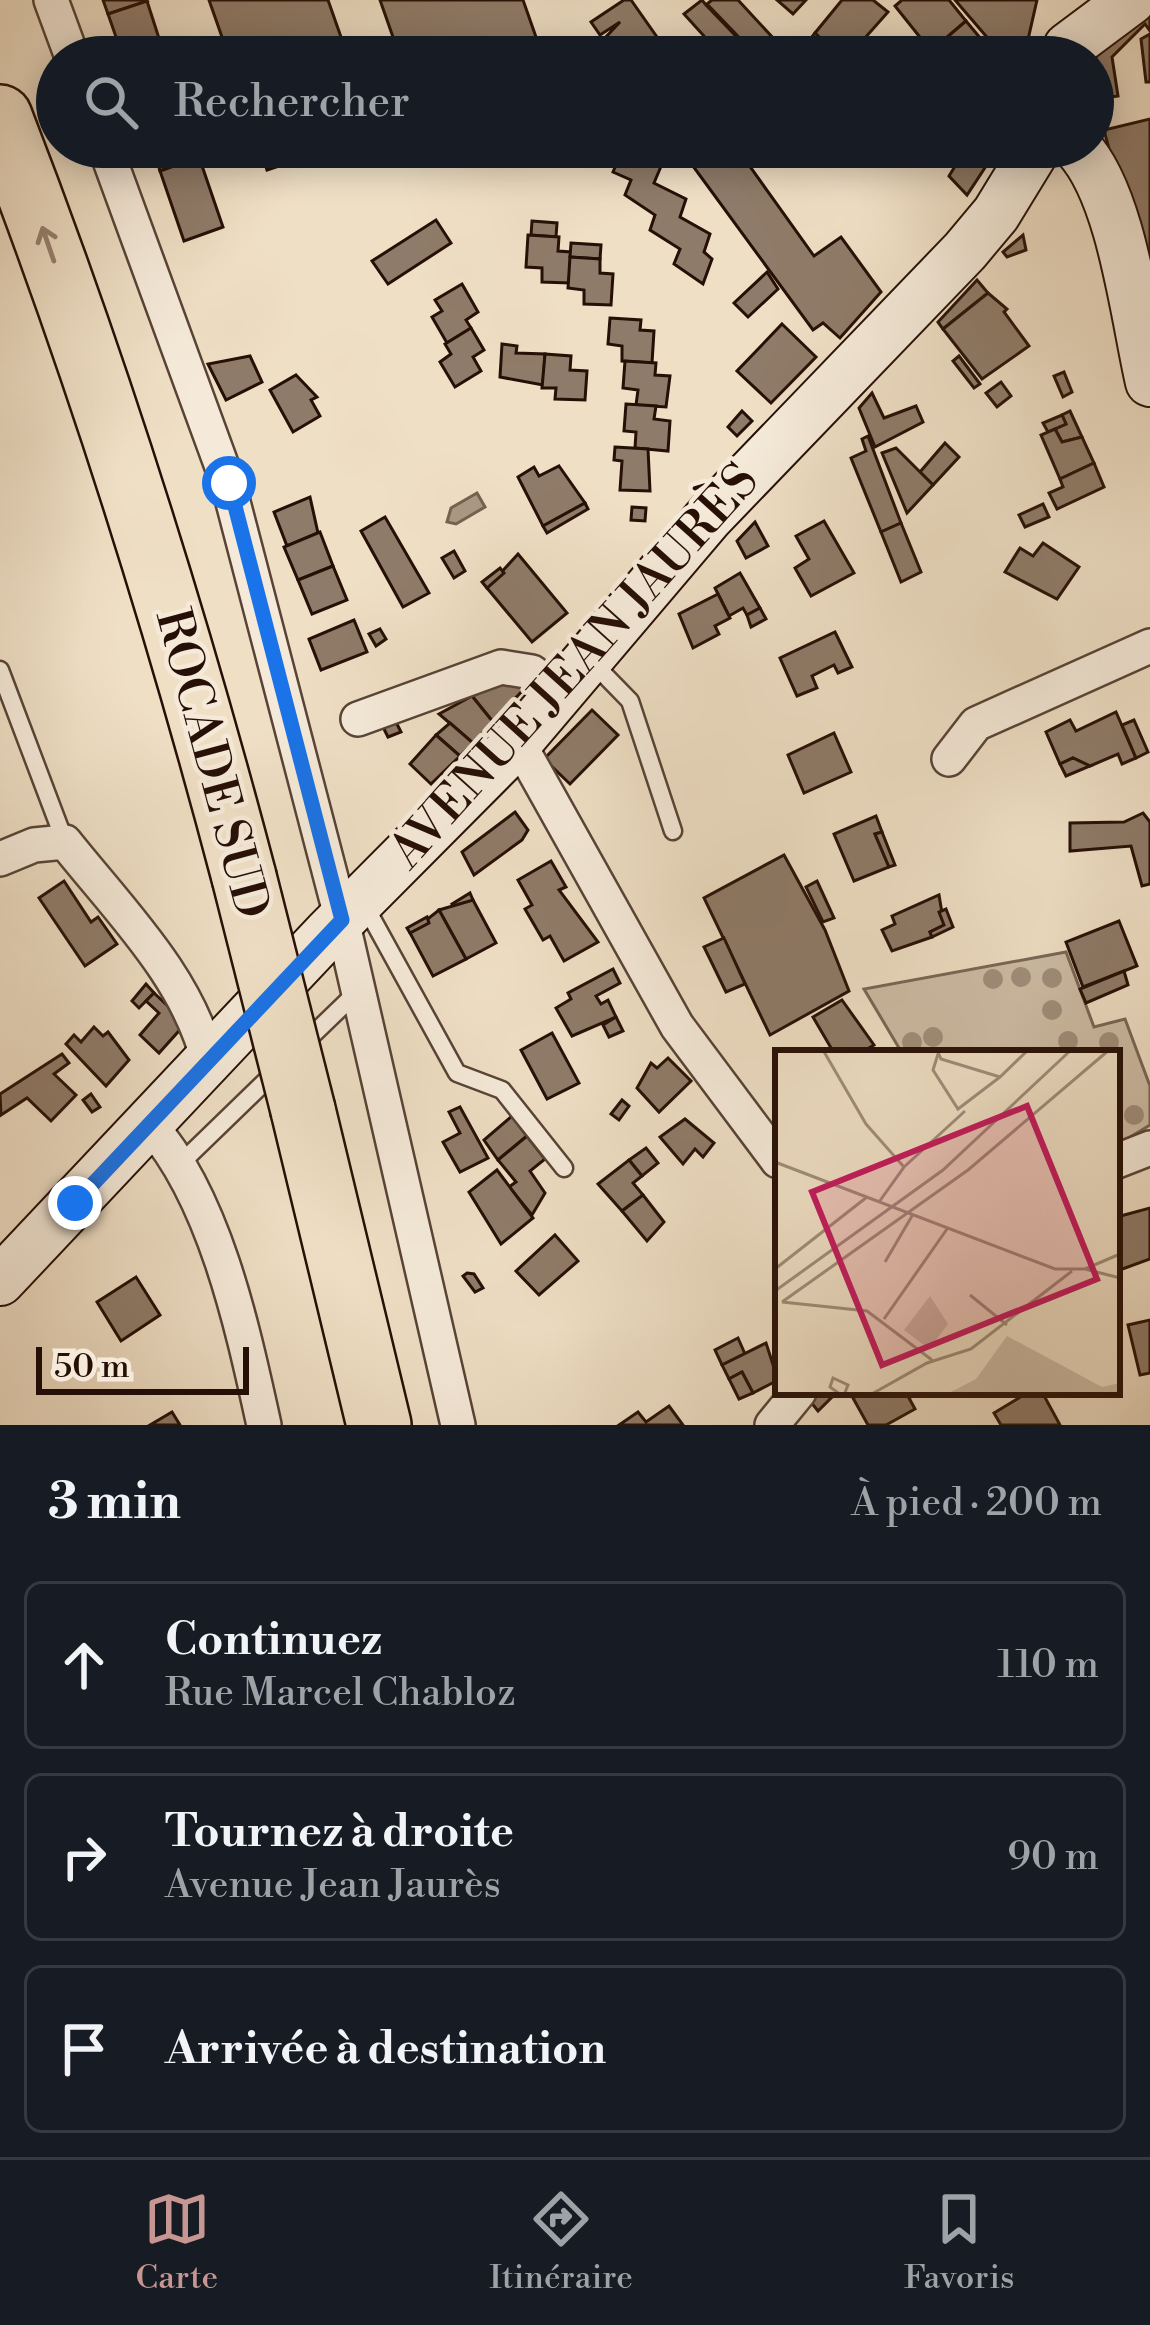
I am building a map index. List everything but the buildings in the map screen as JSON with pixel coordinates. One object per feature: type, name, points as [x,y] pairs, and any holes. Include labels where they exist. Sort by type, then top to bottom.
[{"type":"highway","name":"ROCADE SUD","points":[[0,117],[113,433],[174,624],[228,894],[287,1126],[379,1425]]},
{"type":"highway","name":"ROCADE SUD","points":[[0,230],[228,894]]},
{"type":"highway","name":"ROCADE SUD","points":[[287,1126],[337,1425]]},
{"type":"main road","points":[[1068,35],[1131,0]]},
{"type":"main road","name":"AVENUE JEAN JAURÈS","points":[[0,1281],[560,697],[709,517],[913,307],[1010,194],[1025,168]]},
{"type":"main road","points":[[1094,168],[1150,382]]},
{"type":"main road","points":[[1010,194],[1019,186],[1064,179],[1106,201]]},
{"type":"street","points":[[51,0],[64,36]]},
{"type":"street","points":[[113,168],[229,483],[352,910],[358,991],[458,1425]]},
{"type":"street","points":[[949,759],[976,724],[1150,646]]},
{"type":"street","points":[[358,719],[501,667],[532,672],[560,697]]},
{"type":"street","points":[[518,742],[677,1026],[775,1157]]},
{"type":"street","points":[[0,859],[34,845],[65,842],[161,963],[199,1021],[209,1064]]},
{"type":"street","points":[[150,1125],[178,1166],[241,1318],[264,1425]]},
{"type":"street","points":[[1120,1160],[1150,1148]]},
{"type":"street","points":[[772,1425],[797,1395]]},
{"type":"lane","points":[[590,659],[630,700],[673,831]]},
{"type":"lane","points":[[0,670],[65,842]]},
{"type":"lane","points":[[352,910],[457,1073],[502,1090],[564,1168]]},
{"type":"lane","points":[[178,1166],[358,991]]},
{"type":"shaded area","points":[[477,493],[485,507],[456,524],[447,522],[451,508]]},
{"type":"shaded area","points":[[1066,952],[1094,1027],[1125,1019],[1150,1086],[1150,1125],[1120,1143],[1120,1050],[900,1050],[864,989]]},
{"type":"route","points":[[75,1203],[342,920],[229,483]]}]
